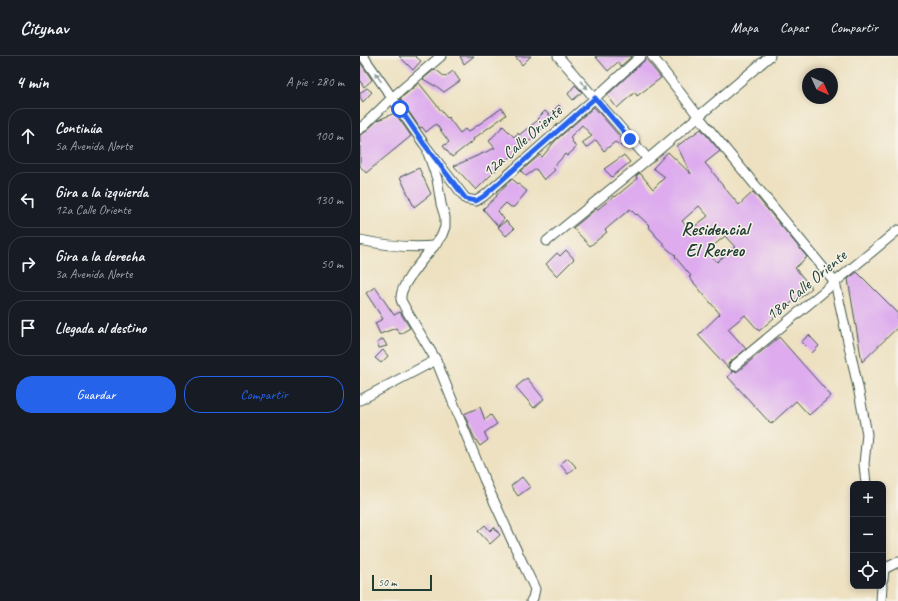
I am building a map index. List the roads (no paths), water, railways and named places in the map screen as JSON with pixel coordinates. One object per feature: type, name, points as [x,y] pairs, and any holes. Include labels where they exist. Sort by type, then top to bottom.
[{"type":"street","points":[[363,56],[424,144],[437,179],[441,204],[445,217],[445,227],[442,235],[410,276],[401,291],[401,299],[436,360],[484,479],[535,589],[532,601]]},
{"type":"street","points":[[360,129],[392,98],[441,56]]},
{"type":"street","points":[[558,56],[648,159]]},
{"type":"street","name":"12a Calle Oriente","points":[[424,144],[466,199],[476,201],[484,196],[595,98],[640,56]]},
{"type":"street","points":[[652,56],[699,117],[835,282],[867,434],[864,464],[866,481]]},
{"type":"street","points":[[547,241],[699,117],[770,56]]},
{"type":"street","name":"18a Calle Oriente","points":[[734,366],[898,230]]},
{"type":"street","points":[[360,240],[422,247],[434,246]]},
{"type":"street","points":[[361,397],[436,360]]},
{"type":"street","points":[[886,566],[898,562]]},
{"type":"street","points":[[880,600],[882,589]]},
{"type":"district","name":"Residencial El Recreo","points":[[715,239]]}]
